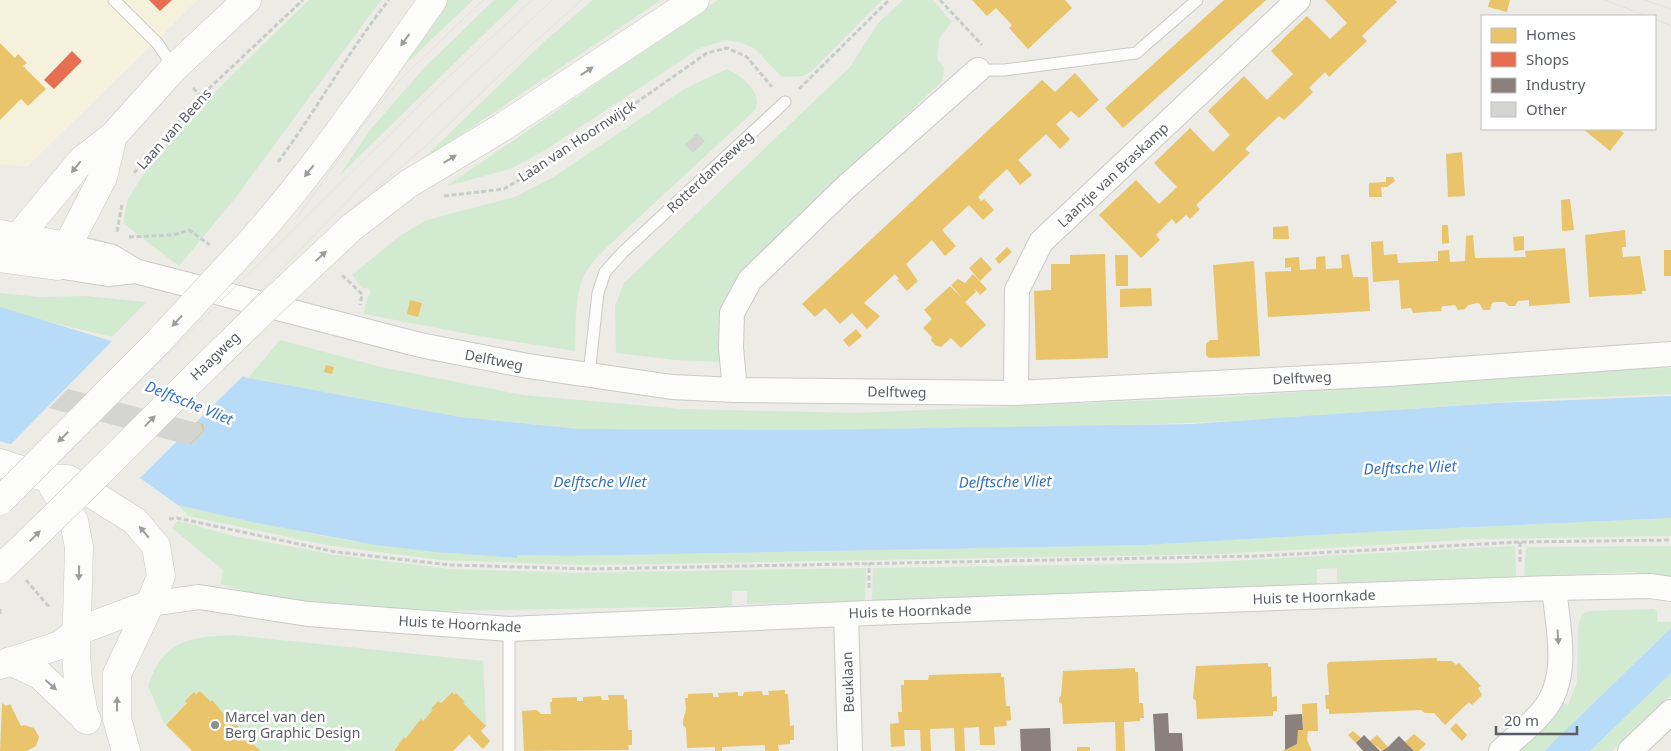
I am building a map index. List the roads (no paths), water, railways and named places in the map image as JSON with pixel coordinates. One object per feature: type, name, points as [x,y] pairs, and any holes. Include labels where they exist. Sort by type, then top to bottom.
[{"type":"main road","points":[[8,247],[82,160],[113,136],[174,68],[247,0]]},
{"type":"main road","points":[[0,501],[158,342],[263,231],[327,148],[433,0]]},
{"type":"main road","name":"Haagweg","points":[[10,572],[68,504],[194,376],[351,228],[408,184],[501,128],[695,0]]},
{"type":"main road","points":[[8,247],[62,256],[103,177],[113,136]]},
{"type":"main road","points":[[0,464],[50,479],[68,479],[135,520],[156,546],[160,576],[150,604],[117,674],[116,719],[126,751]]},
{"type":"main road","points":[[50,479],[74,521],[79,547],[76,653],[78,682],[85,719]]},
{"type":"main road","points":[[5,663],[60,644],[78,631],[150,604]]},
{"type":"main road","points":[[5,663],[40,675],[85,719],[122,751]]},
{"type":"street","name":"Laantje van Braskamp","points":[[1016,393],[1017,290],[1041,242],[1298,0]]},
{"type":"street","points":[[735,390],[731,348],[732,313],[750,280],[846,187],[978,70]]},
{"type":"street","name":"Delftweg","points":[[62,256],[114,247],[135,271]]},
{"type":"street","name":"Delftweg","points":[[62,256],[108,274],[135,271],[420,345],[528,366],[672,387],[735,390],[1016,393],[1388,374],[1671,354]]},
{"type":"street","name":"Huis te Hoornkade","points":[[150,604],[199,597],[308,614],[509,629],[846,614],[1554,588],[1650,586],[1671,589]]},
{"type":"street","points":[[1501,751],[1543,711],[1555,691],[1561,671],[1554,588]]},
{"type":"street","name":"Beuklaan","points":[[846,614],[850,751]]},
{"type":"street","points":[[1630,751],[1671,712]]},
{"type":"lane","points":[[114,0],[158,44],[174,68]]},
{"type":"lane","points":[[978,70],[1004,70],[1136,53],[1196,0]]},
{"type":"lane","name":"Rotterdamseweg","points":[[589,374],[598,293],[605,272],[623,252],[785,102]]},
{"type":"lane","points":[[509,629],[509,751]]},
{"type":"water","name":"Delftsche Vliet","points":[[0,307],[108,340],[248,378],[460,417],[579,429],[806,430],[1192,424],[1496,403],[1671,396],[1671,518],[1144,545],[567,556],[517,555],[517,558],[376,545],[257,523],[178,505],[140,478],[63,460],[0,441]]},
{"type":"water","points":[[1671,628],[1671,673],[1590,751],[1544,751]]},
{"type":"tram line","points":[[297,218],[364,124],[400,80],[483,0]]},
{"type":"tram line","points":[[0,519],[441,84],[532,0]]},
{"type":"tram line","points":[[0,550],[205,349],[427,118],[552,0]]},
{"type":"tram line","points":[[332,225],[426,146],[529,47],[582,0]]},
{"type":"tram line","points":[[1605,0],[1644,15]]},
{"type":"tram line","points":[[1645,0],[1671,9]]},
{"type":"tram line","points":[[1656,19],[1671,26]]},
{"type":"place","name":"Marcel van den Berg Graphic Design","points":[[215,725]]}]
